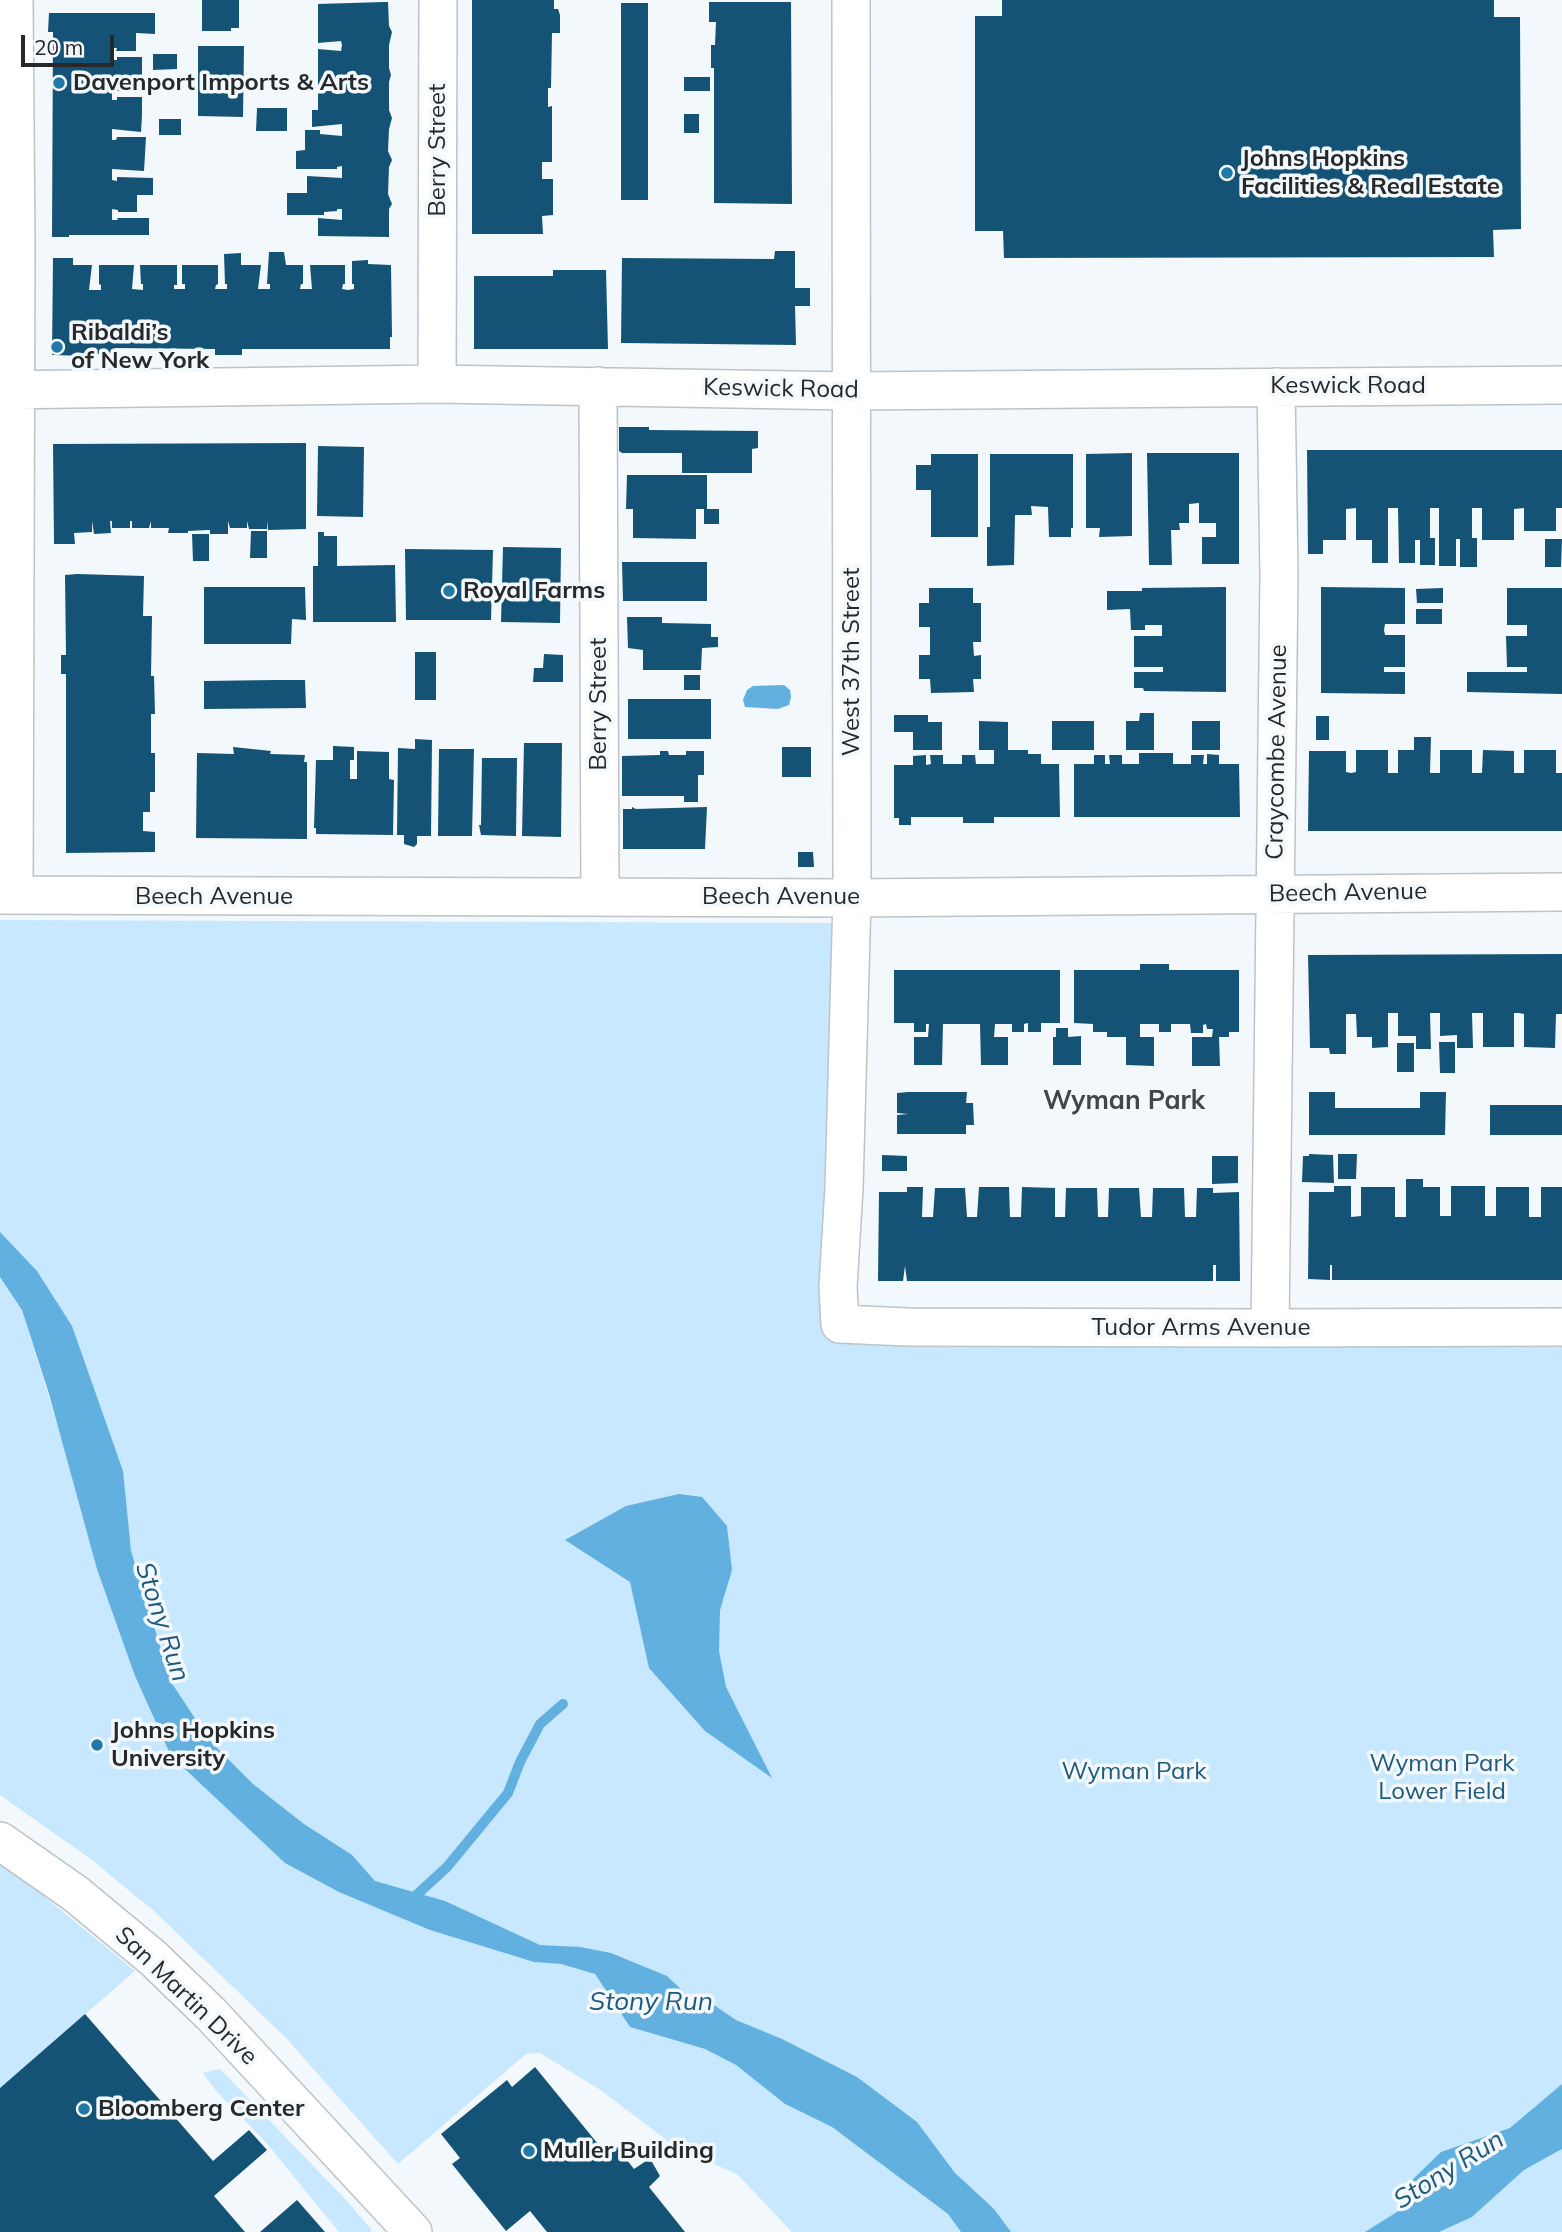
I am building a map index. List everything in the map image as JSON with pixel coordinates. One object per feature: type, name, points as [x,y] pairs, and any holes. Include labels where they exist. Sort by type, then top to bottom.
[{"type":"street","points":[[7,895],[8,390],[14,0]]},
{"type":"street","name":"Berry Street","points":[[438,0],[438,384]]},
{"type":"street","name":"West 37th Street","points":[[840,1324],[838,1287],[844,1188],[852,898],[851,0]]},
{"type":"street","name":"Keswick Road","points":[[8,390],[438,384],[851,391],[1562,385]]},
{"type":"street","name":"Berry Street","points":[[598,386],[600,897]]},
{"type":"street","name":"Craycombe Avenue","points":[[1270,1328],[1279,588],[1276,387]]},
{"type":"street","name":"Beech Avenue","points":[[7,895],[852,898],[1562,891]]},
{"type":"street","name":"Tudor Arms Avenue","points":[[840,1324],[907,1327],[1562,1327]]},
{"type":"street","name":"San Martin Drive","points":[[0,1841],[76,1894],[172,1977],[212,2015],[413,2232]]},
{"type":"green space","name":"Wyman Park","points":[[0,920],[831,923],[841,932],[820,1317],[835,1342],[1562,1343],[1562,2116],[1388,2232],[977,2232],[638,1988],[373,1894],[172,1718],[102,1462],[0,1260]]},
{"type":"green space","points":[[0,1277],[22,1310],[135,1676],[171,1756],[260,1839],[430,1930],[534,1962],[561,1964],[595,1974],[630,2027],[705,2049],[736,2065],[785,2104],[832,2127],[948,2214],[961,2232],[792,2232],[738,2175],[672,2144],[599,2089],[540,2053],[526,2054],[398,2164],[285,2037],[154,1911],[92,1860],[0,1795]]},
{"type":"green space","points":[[0,1860],[135,1971],[0,2088]]},
{"type":"green space","points":[[220,2069],[346,2200],[371,2232],[339,2232],[264,2140],[217,2092],[203,2073]]},
{"type":"green space","points":[[1562,2149],[1562,2232],[1439,2232],[1472,2217],[1524,2170]]},
{"type":"water","points":[[784,685],[790,690],[789,705],[778,709],[745,707],[743,700],[747,690],[753,686]]},
{"type":"water","name":"Stony Run","points":[[0,1232],[37,1271],[72,1326],[123,1471],[131,1551],[171,1682],[210,1741],[253,1784],[304,1824],[352,1855],[375,1881],[445,1901],[540,1945],[580,1947],[611,1953],[667,1976],[687,1995],[714,2005],[736,2020],[782,2039],[857,2077],[917,2122],[955,2173],[994,2209],[1011,2232],[961,2232],[948,2214],[832,2127],[785,2104],[736,2065],[705,2049],[630,2027],[595,1974],[561,1964],[534,1962],[430,1930],[339,1892],[285,1863],[171,1756],[135,1676],[97,1569],[49,1394],[22,1310],[0,1277]]},
{"type":"water","points":[[679,1494],[702,1497],[727,1526],[732,1570],[720,1610],[719,1651],[726,1687],[772,1778],[705,1731],[649,1668],[630,1582],[565,1540],[626,1506]]},
{"type":"water","name":"Stony Run","points":[[1562,2084],[1562,2149],[1524,2170],[1472,2217],[1439,2232],[1365,2232],[1400,2210],[1410,2182],[1441,2152],[1510,2128]]},
{"type":"building","points":[[202,0],[239,0],[239,28],[231,28],[231,31],[202,31]]},
{"type":"building","points":[[472,0],[554,0],[554,9],[558,9],[560,15],[560,33],[552,33],[551,88],[548,88],[548,107],[552,106],[552,162],[542,162],[542,179],[553,179],[553,215],[542,216],[543,234],[472,234]]},
{"type":"building","points":[[1002,0],[1494,0],[1494,17],[1520,17],[1521,229],[1493,230],[1494,257],[1004,258],[1003,231],[975,231],[975,16],[1002,16]]},
{"type":"building","points":[[388,2],[389,26],[392,32],[389,45],[389,110],[392,118],[388,151],[392,160],[389,167],[388,194],[392,204],[389,209],[389,237],[318,236],[318,218],[342,220],[342,209],[324,212],[324,215],[287,215],[287,193],[307,193],[307,176],[342,178],[342,166],[337,169],[296,169],[296,151],[305,150],[305,130],[320,130],[320,134],[342,136],[342,124],[312,127],[312,110],[318,110],[318,91],[336,91],[336,94],[342,93],[343,87],[342,82],[337,82],[337,85],[318,85],[318,49],[341,51],[342,45],[341,41],[318,43],[318,4]]},
{"type":"building","points":[[709,2],[791,2],[792,204],[714,203],[714,68],[711,68],[711,45],[715,45],[716,22],[709,22]]},
{"type":"building","points":[[621,3],[648,3],[648,200],[621,200]]},
{"type":"building","points":[[49,13],[155,13],[155,34],[136,33],[136,51],[116,51],[117,48],[112,48],[112,60],[117,60],[117,57],[142,57],[142,75],[136,75],[136,91],[112,89],[112,100],[117,100],[117,97],[142,97],[142,115],[141,132],[112,129],[112,140],[117,137],[146,137],[144,171],[112,169],[112,180],[117,181],[117,177],[153,178],[153,195],[137,195],[137,212],[118,212],[112,209],[112,220],[149,218],[149,235],[52,237],[53,32],[48,32]]},
{"type":"building","points":[[198,46],[244,46],[243,117],[198,116]]},
{"type":"building","points":[[153,54],[177,54],[177,69],[153,70]]},
{"type":"building","points":[[684,77],[710,77],[710,91],[684,91]]},
{"type":"building","points":[[257,108],[287,108],[287,131],[256,131]]},
{"type":"building","points":[[684,114],[699,114],[699,133],[684,133]]},
{"type":"building","points":[[159,119],[181,119],[181,135],[159,135]]},
{"type":"building","points":[[775,251],[795,251],[795,288],[810,288],[810,306],[795,306],[796,345],[621,343],[622,258],[774,259]]},
{"type":"building","points":[[269,252],[284,252],[286,265],[303,265],[303,284],[300,289],[312,289],[310,265],[345,265],[345,284],[342,289],[348,290],[354,289],[352,261],[368,260],[368,264],[391,265],[390,349],[242,349],[242,355],[215,355],[215,349],[115,348],[115,354],[95,354],[95,349],[87,349],[87,356],[52,355],[53,258],[73,258],[73,265],[92,265],[89,290],[101,290],[99,265],[134,265],[132,289],[143,290],[140,265],[177,265],[177,285],[174,285],[174,289],[185,289],[185,284],[182,284],[182,265],[218,265],[218,284],[215,289],[227,289],[224,254],[241,253],[241,265],[261,265],[258,289],[270,289],[270,284],[267,284]]},
{"type":"building","points":[[553,270],[606,270],[608,349],[474,349],[474,276],[553,276]]},
{"type":"building","points":[[619,427],[649,427],[649,430],[758,431],[758,448],[752,449],[752,473],[682,473],[682,453],[622,453],[619,451]]},
{"type":"building","points":[[306,443],[306,529],[268,530],[267,520],[267,529],[249,529],[247,521],[247,528],[230,528],[228,521],[228,534],[210,534],[210,530],[168,533],[169,528],[151,528],[151,521],[149,528],[132,528],[130,521],[130,528],[112,528],[110,521],[111,533],[94,534],[92,521],[92,532],[74,533],[75,544],[54,544],[53,444]]},
{"type":"building","points":[[318,446],[364,447],[363,517],[317,516]]},
{"type":"building","points":[[1307,450],[1562,450],[1562,508],[1556,508],[1556,531],[1524,531],[1524,508],[1514,509],[1514,540],[1482,540],[1482,508],[1472,508],[1472,538],[1477,538],[1477,567],[1460,567],[1460,539],[1456,539],[1456,566],[1439,566],[1439,508],[1430,508],[1430,538],[1435,538],[1435,565],[1420,565],[1420,540],[1415,540],[1415,563],[1399,563],[1398,508],[1388,508],[1388,563],[1372,563],[1372,540],[1356,540],[1356,508],[1346,509],[1346,540],[1323,540],[1323,554],[1308,554]]},
{"type":"building","points":[[1132,453],[1132,536],[1099,537],[1100,528],[1086,528],[1086,454]]},
{"type":"building","points":[[1147,453],[1239,453],[1239,564],[1202,564],[1202,537],[1216,537],[1216,523],[1199,523],[1199,503],[1189,504],[1189,523],[1179,523],[1180,530],[1171,530],[1172,565],[1149,565]]},
{"type":"building","points":[[931,454],[978,454],[978,537],[931,537],[931,490],[916,490],[916,465],[931,465]]},
{"type":"building","points":[[990,454],[1073,454],[1071,537],[1049,537],[1048,507],[1031,506],[1032,515],[1015,515],[1014,565],[987,566]]},
{"type":"building","points":[[627,475],[707,475],[707,509],[719,509],[719,524],[704,524],[704,509],[696,509],[696,539],[633,538],[633,509],[626,509]]},
{"type":"building","points":[[251,531],[267,531],[267,558],[250,558]]},
{"type":"building","points":[[318,532],[324,532],[324,536],[337,536],[337,566],[395,565],[396,622],[313,622],[313,566],[318,566]]},
{"type":"building","points":[[192,534],[209,534],[209,561],[193,561]]},
{"type":"building","points":[[1545,539],[1562,539],[1561,567],[1545,567]]},
{"type":"building","points":[[503,547],[561,548],[560,623],[501,622]]},
{"type":"building","name":"Royal Farms","points":[[405,549],[493,550],[491,620],[406,620]]},
{"type":"building","points":[[622,562],[707,562],[707,601],[623,601]]},
{"type":"building","points":[[65,575],[144,576],[143,616],[152,616],[151,676],[154,676],[155,714],[151,714],[151,753],[155,753],[155,792],[150,792],[150,812],[143,812],[143,831],[155,832],[155,852],[66,853],[66,674],[61,674],[61,655],[66,655]]},
{"type":"building","points":[[204,587],[305,587],[306,620],[292,619],[291,644],[204,644]]},
{"type":"building","points":[[1226,587],[1226,692],[1144,691],[1143,688],[1134,688],[1134,672],[1163,672],[1163,667],[1134,667],[1134,636],[1162,636],[1162,625],[1145,625],[1145,630],[1131,630],[1130,609],[1107,610],[1107,591]]},
{"type":"building","points":[[1321,587],[1405,588],[1405,624],[1385,624],[1384,630],[1385,635],[1405,635],[1405,667],[1384,667],[1384,672],[1405,672],[1405,694],[1321,693]]},
{"type":"building","points":[[929,588],[973,588],[973,603],[981,603],[981,642],[973,642],[974,656],[981,655],[981,679],[973,679],[974,692],[931,693],[930,679],[919,679],[919,655],[930,655],[930,627],[919,627],[919,603],[929,603]]},
{"type":"building","points":[[1443,588],[1443,603],[1417,603],[1416,589]]},
{"type":"building","points":[[1507,588],[1562,588],[1562,694],[1467,692],[1467,672],[1527,672],[1527,667],[1507,667],[1506,636],[1527,636],[1527,625],[1507,625]]},
{"type":"building","points":[[1416,609],[1442,609],[1442,624],[1416,624]]},
{"type":"building","points":[[627,617],[662,617],[662,623],[711,624],[711,637],[718,637],[718,647],[702,648],[701,670],[643,670],[643,650],[628,648]]},
{"type":"building","points":[[415,652],[436,652],[436,700],[415,700]]},
{"type":"building","points":[[544,654],[563,655],[563,682],[533,682],[534,668],[543,668]]},
{"type":"building","points":[[684,675],[700,675],[700,690],[684,690]]},
{"type":"building","points":[[305,680],[306,708],[204,709],[204,681]]},
{"type":"building","points":[[628,699],[711,699],[711,739],[628,739]]},
{"type":"building","points":[[1140,713],[1154,713],[1154,750],[1126,750],[1126,721],[1139,721]]},
{"type":"building","points":[[894,715],[928,715],[928,722],[942,722],[942,750],[913,750],[913,732],[894,732]]},
{"type":"building","points":[[1316,716],[1329,716],[1329,740],[1316,740]]},
{"type":"building","points":[[979,721],[1008,722],[1008,750],[1028,750],[1028,754],[1041,754],[1041,764],[1059,764],[1060,817],[994,817],[994,823],[963,823],[963,817],[911,817],[911,825],[899,825],[899,818],[894,818],[894,765],[913,765],[913,756],[926,755],[926,765],[931,764],[930,755],[943,755],[943,764],[962,764],[962,755],[975,755],[976,764],[994,764],[994,750],[979,750]]},
{"type":"building","points":[[1052,721],[1094,721],[1094,750],[1052,750]]},
{"type":"building","points":[[1192,721],[1220,721],[1220,750],[1192,750]]},
{"type":"building","points":[[1414,737],[1431,737],[1430,773],[1440,773],[1440,750],[1472,750],[1472,773],[1482,773],[1483,750],[1514,751],[1514,773],[1524,773],[1524,750],[1556,750],[1556,773],[1562,773],[1562,831],[1308,831],[1309,751],[1346,751],[1346,772],[1351,773],[1356,772],[1356,750],[1388,750],[1388,773],[1398,773],[1398,750],[1414,750]]},
{"type":"building","points":[[415,739],[432,740],[431,836],[417,836],[417,844],[414,847],[404,844],[404,835],[397,835],[398,748],[415,749]]},
{"type":"building","points":[[524,743],[562,743],[561,837],[522,836]]},
{"type":"building","points":[[333,746],[354,747],[354,760],[350,760],[350,779],[357,779],[357,751],[389,752],[389,779],[394,780],[393,835],[316,834],[316,760],[333,760]]},
{"type":"building","points":[[233,747],[271,751],[270,754],[305,755],[307,839],[196,838],[197,753],[234,754]]},
{"type":"building","points":[[782,747],[811,747],[811,777],[782,777]]},
{"type":"building","points":[[439,749],[474,749],[472,836],[438,836]]},
{"type":"building","points":[[660,751],[668,751],[669,755],[686,755],[686,751],[704,751],[704,775],[698,775],[698,802],[684,802],[684,796],[622,796],[622,756],[660,755]]},
{"type":"building","points":[[1139,753],[1173,753],[1173,764],[1191,764],[1191,755],[1204,755],[1203,764],[1207,764],[1207,754],[1219,755],[1219,764],[1239,764],[1240,817],[1074,817],[1074,764],[1094,764],[1094,755],[1105,755],[1105,764],[1110,764],[1109,755],[1122,755],[1122,764],[1139,764]]},
{"type":"building","points":[[482,758],[517,758],[516,836],[481,835],[479,825]]},
{"type":"building","points":[[707,807],[705,849],[623,849],[623,809]]},
{"type":"building","points":[[798,852],[813,852],[814,867],[798,867]]},
{"type":"building","points":[[1562,954],[1562,1014],[1556,1014],[1555,1048],[1524,1047],[1524,1014],[1519,1013],[1514,1013],[1514,1047],[1483,1047],[1483,1013],[1472,1013],[1473,1048],[1457,1048],[1457,1035],[1440,1036],[1440,1013],[1430,1013],[1431,1049],[1416,1049],[1416,1036],[1398,1036],[1398,1013],[1388,1013],[1388,1047],[1372,1048],[1372,1037],[1357,1037],[1356,1014],[1346,1014],[1346,1054],[1330,1054],[1329,1048],[1310,1048],[1308,955]]},
{"type":"building","points":[[1140,964],[1169,964],[1169,970],[1239,970],[1239,1032],[1229,1032],[1229,1037],[1219,1037],[1220,1066],[1192,1066],[1192,1037],[1212,1037],[1213,1029],[1207,1029],[1206,1024],[1203,1025],[1203,1033],[1191,1033],[1190,1024],[1171,1024],[1171,1032],[1159,1032],[1159,1024],[1140,1024],[1140,1037],[1154,1037],[1154,1066],[1126,1065],[1126,1037],[1107,1037],[1107,1032],[1093,1032],[1093,1024],[1074,1023],[1074,970],[1140,970]]},
{"type":"building","points":[[894,970],[1060,970],[1060,1023],[1041,1023],[1041,1032],[1028,1032],[1028,1023],[1024,1024],[1024,1032],[1012,1032],[1012,1024],[995,1024],[994,1037],[1008,1037],[1008,1065],[981,1065],[980,1024],[943,1024],[942,1065],[914,1065],[914,1037],[928,1037],[929,1024],[926,1024],[926,1032],[914,1032],[914,1023],[894,1023]]},
{"type":"building","points":[[1056,1028],[1068,1028],[1068,1037],[1081,1036],[1081,1065],[1053,1065],[1053,1037],[1056,1037]]},
{"type":"building","points":[[1439,1042],[1455,1042],[1455,1073],[1440,1073]]},
{"type":"building","points":[[1397,1043],[1414,1043],[1414,1072],[1397,1072]]},
{"type":"building","points":[[967,1092],[966,1103],[973,1103],[974,1125],[966,1125],[966,1134],[897,1134],[897,1115],[908,1114],[897,1113],[897,1093]]},
{"type":"building","points":[[1309,1092],[1335,1092],[1335,1108],[1420,1108],[1420,1092],[1446,1092],[1445,1135],[1309,1135]]},
{"type":"building","points":[[1490,1105],[1562,1105],[1562,1135],[1490,1135]]},
{"type":"building","points":[[1338,1154],[1357,1154],[1356,1179],[1338,1179]]},
{"type":"building","points":[[882,1155],[907,1156],[907,1171],[882,1171]]},
{"type":"building","points":[[1333,1155],[1334,1183],[1302,1182],[1303,1156]]},
{"type":"building","points":[[1212,1156],[1238,1156],[1238,1183],[1212,1184]]},
{"type":"building","points":[[1406,1179],[1423,1179],[1423,1187],[1440,1187],[1440,1216],[1451,1216],[1451,1186],[1485,1186],[1485,1216],[1496,1216],[1496,1187],[1529,1187],[1529,1217],[1541,1217],[1541,1187],[1562,1187],[1562,1280],[1332,1280],[1332,1265],[1330,1280],[1308,1279],[1309,1192],[1334,1192],[1334,1186],[1351,1186],[1351,1217],[1361,1216],[1361,1187],[1395,1187],[1395,1217],[1406,1217]]},
{"type":"building","points":[[907,1187],[923,1187],[922,1217],[933,1217],[935,1188],[965,1188],[967,1217],[977,1217],[979,1187],[1009,1187],[1010,1217],[1021,1217],[1022,1187],[1055,1188],[1055,1217],[1065,1217],[1066,1188],[1097,1188],[1098,1217],[1108,1217],[1109,1188],[1139,1188],[1141,1217],[1152,1217],[1153,1188],[1184,1188],[1185,1217],[1196,1217],[1197,1188],[1213,1188],[1213,1193],[1239,1192],[1240,1281],[1216,1281],[1216,1265],[1213,1265],[1213,1281],[907,1281],[905,1266],[903,1281],[878,1281],[879,1192],[907,1192]]},
{"type":"building","name":"Bloomberg Center","points":[[85,2014],[213,2161],[249,2130],[267,2150],[214,2196],[245,2232],[0,2232],[0,2088]]},
{"type":"building","name":"Muller Building","points":[[535,2067],[607,2155],[617,2147],[634,2169],[646,2161],[652,2162],[660,2176],[649,2187],[685,2232],[547,2232],[530,2211],[506,2231],[452,2164],[460,2158],[441,2134],[507,2080],[512,2087]]},
{"type":"building","points":[[297,2200],[325,2232],[260,2232]]},
{"type":"waterway","points":[[411,1900],[447,1867],[508,1793],[520,1762],[540,1724],[563,1704]]},
{"type":"place","name":"Davenport Imports & Arts","points":[[59,83]]},
{"type":"place","name":"Johns Hopkins Facilities & Real Estate","points":[[1227,173]]},
{"type":"place","name":"Ribaldi’s of New York","points":[[57,347]]},
{"type":"place","name":"Royal Farms","points":[[449,591]]},
{"type":"place","name":"Johns Hopkins University","points":[[97,1745]]},
{"type":"place","name":"Bloomberg Center","points":[[84,2109]]},
{"type":"place","name":"Muller Building","points":[[529,2151]]},
{"type":"district","name":"Wyman Park","points":[[1124,1101]]},
{"type":"park label","name":"Wyman Park Lower Field","points":[[1442,1778]]}]
